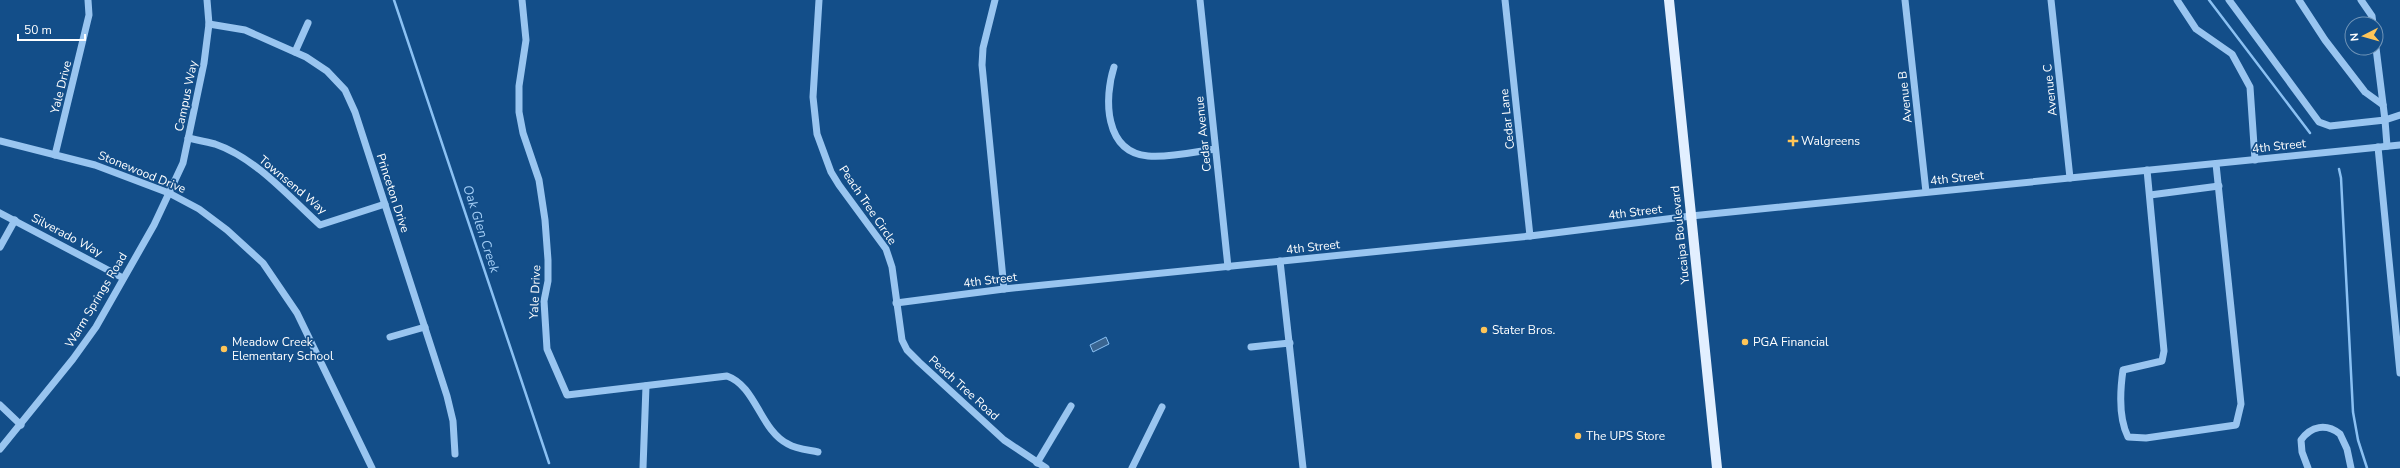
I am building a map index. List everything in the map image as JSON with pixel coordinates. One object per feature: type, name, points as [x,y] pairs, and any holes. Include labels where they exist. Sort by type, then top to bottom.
[{"type":"main road","name":"Yucaipa Boulevard","points":[[1669,0],[1717,468]]},
{"type":"street","name":"Yale Drive","points":[[55,155],[89,15],[88,0]]},
{"type":"street","name":"Campus Way","points":[[169,193],[182,163],[204,62],[209,24],[207,0]]},
{"type":"street","name":"Yale Drive","points":[[522,0],[526,40],[520,86],[519,112],[523,133],[539,180],[545,220],[548,260],[548,281],[544,301],[547,349],[567,395],[727,376],[738,380],[768,426],[788,444],[818,452]]},
{"type":"street","name":"Peach Tree Circle","points":[[819,0],[813,97],[817,134],[832,172],[839,185],[886,249],[892,267],[896,303]]},
{"type":"street","points":[[996,0],[983,48],[982,65],[1004,289]]},
{"type":"street","name":"Cedar Avenue","points":[[1200,0],[1228,267]]},
{"type":"street","name":"Cedar Lane","points":[[1505,0],[1530,236]]},
{"type":"street","name":"Avenue B","points":[[1905,0],[1926,192]]},
{"type":"street","name":"Avenue C","points":[[2051,0],[2070,178]]},
{"type":"street","points":[[2177,0],[2196,29],[2232,54],[2250,87],[2255,160]]},
{"type":"street","points":[[2229,0],[2319,122],[2330,126],[2385,120],[2400,115]]},
{"type":"street","points":[[2299,0],[2309,18],[2365,92],[2383,105]]},
{"type":"street","points":[[2361,0],[2372,16]]},
{"type":"street","points":[[296,52],[308,23]]},
{"type":"street","name":"Princeton Drive","points":[[209,24],[245,30],[296,52],[327,71],[345,90],[355,112],[425,327],[453,421],[455,454]]},
{"type":"street","points":[[2377,56],[2387,146]]},
{"type":"street","points":[[1114,67],[1108,85],[1108,107],[1114,131],[1123,145],[1130,150],[1147,156],[1215,149]]},
{"type":"street","name":"Townsend Way","points":[[188,138],[216,145],[237,155],[260,171],[320,225],[385,204]]},
{"type":"street","name":"Stonewood Drive","points":[[0,141],[95,164],[169,193],[200,209],[227,230],[263,263],[278,282],[311,338],[372,468]]},
{"type":"street","name":"4th Street","points":[[896,303],[1004,289],[1530,236],[1692,216],[2400,145]]},
{"type":"street","points":[[2378,147],[2400,373]]},
{"type":"street","points":[[2148,170],[2164,351],[2162,361],[2123,370],[2120,389],[2124,428],[2128,437],[2146,438],[2236,425],[2240,413],[2241,404],[2216,164]]},
{"type":"street","points":[[2150,195],[2219,186]]},
{"type":"street","name":"Warm Springs Road","points":[[0,449],[21,425],[84,345],[123,278],[169,193]]},
{"type":"street","name":"Silverado Way","points":[[0,213],[123,278]]},
{"type":"street","points":[[0,247],[15,220]]},
{"type":"street","points":[[1280,261],[1303,468]]},
{"type":"street","name":"Peach Tree Road","points":[[896,303],[902,340],[907,350],[1004,440],[1046,468]]},
{"type":"street","points":[[390,337],[425,327]]},
{"type":"street","points":[[1251,347],[1290,343]]},
{"type":"street","points":[[642,468],[646,386]]},
{"type":"street","points":[[0,406],[21,425]]},
{"type":"street","points":[[1037,463],[1071,406]]},
{"type":"street","points":[[1132,468],[1162,407]]},
{"type":"street","points":[[2308,468],[2300,444],[2301,440],[2308,432],[2319,427],[2330,428],[2340,434],[2347,450],[2351,468]]},
{"type":"water","points":[[1106,337],[1109,344],[1093,352],[1090,345]]},
{"type":"waterway","name":"Oak Glen Creek","points":[[394,0],[549,463]]},
{"type":"waterway","points":[[2209,0],[2310,133]]},
{"type":"waterway","points":[[2339,169],[2341,178],[2353,412],[2358,440],[2367,468]]},
{"type":"place","name":"Walgreens","points":[[1793,141]]},
{"type":"place","name":"Stater Bros.","points":[[1484,330]]},
{"type":"place","name":"PGA Financial","points":[[1745,342]]},
{"type":"place","name":"Meadow Creek Elementary School","points":[[224,349]]},
{"type":"place","name":"The UPS Store","points":[[1578,436]]}]
